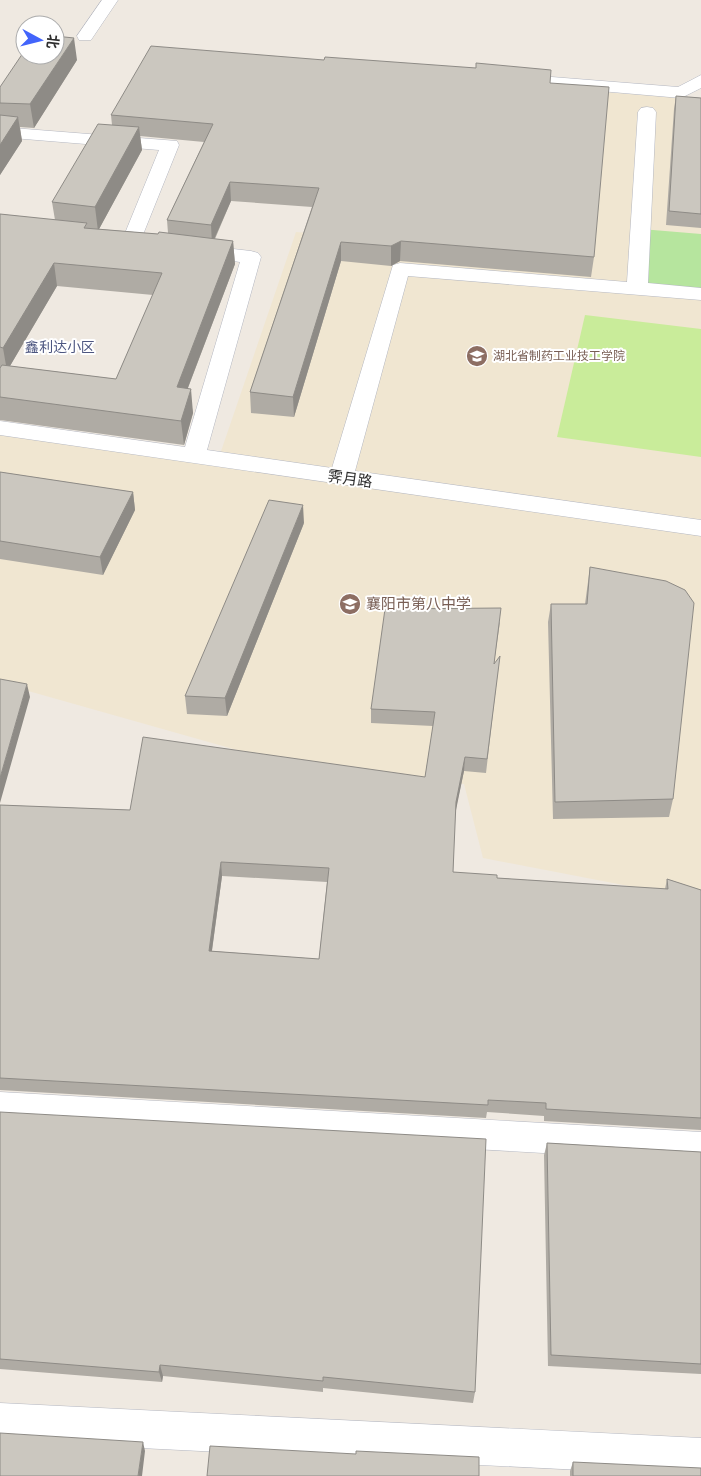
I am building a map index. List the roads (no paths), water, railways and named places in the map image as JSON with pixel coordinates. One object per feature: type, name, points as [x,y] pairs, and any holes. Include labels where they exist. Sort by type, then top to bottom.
[{"type":"street","points":[[85,36],[110,0]]},
{"type":"street","points":[[493,77],[681,93],[701,80]]},
{"type":"street","points":[[637,288],[646,112]]},
{"type":"street","points":[[0,132],[170,144],[131,243]]},
{"type":"street","points":[[178,249],[251,257],[194,457]]},
{"type":"street","points":[[342,478],[400,269],[701,294]]},
{"type":"street","name":"霁月路","points":[[0,428],[701,528]]},
{"type":"street","points":[[0,1107],[701,1147]]},
{"type":"street","points":[[0,1422],[701,1457]]},
{"type":"place","name":"湖北省制药工业技工学院","points":[[477,356]]},
{"type":"place","name":"襄阳市第八中学","points":[[350,604]]},
{"type":"district","name":"鑫利达小区","points":[[60,347]]}]
